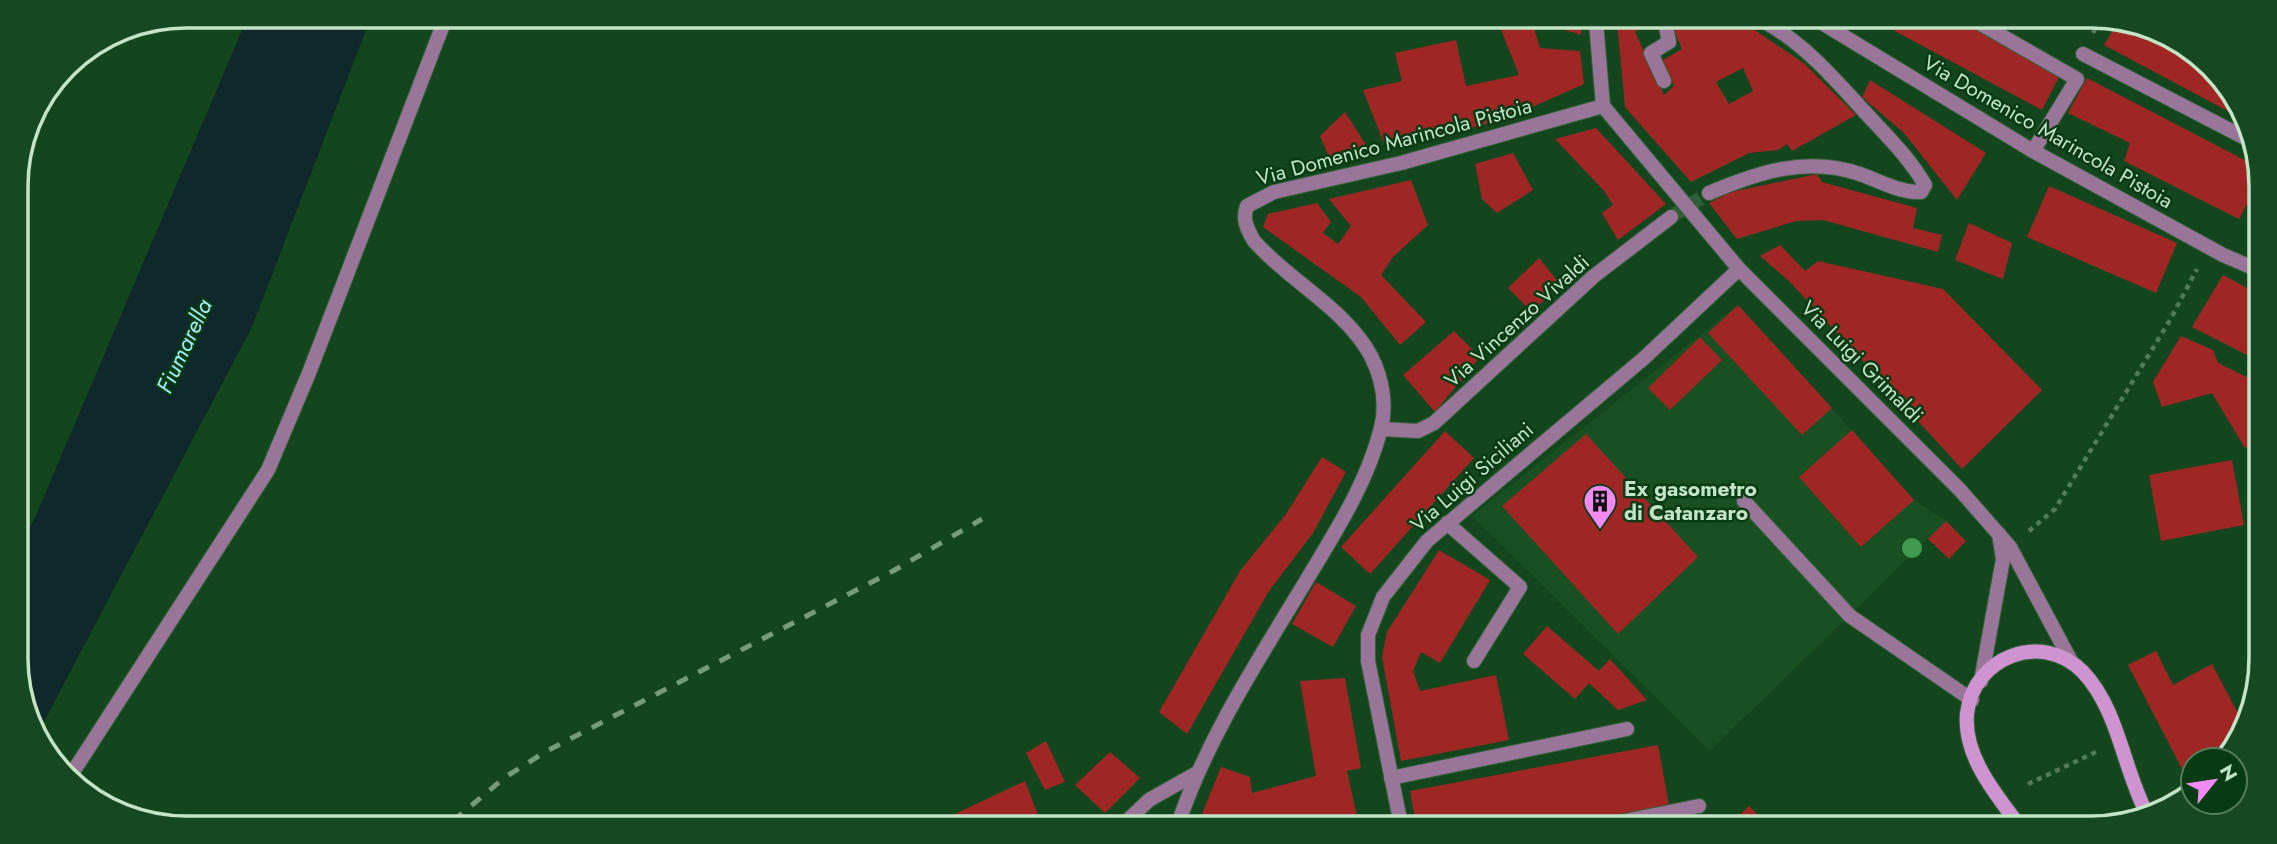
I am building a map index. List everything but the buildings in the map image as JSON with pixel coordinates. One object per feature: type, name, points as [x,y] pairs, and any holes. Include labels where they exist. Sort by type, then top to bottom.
[{"type":"street","points":[[74,769],[268,470],[309,373],[442,28]]},
{"type":"street","points":[[1596,28],[1603,106]]},
{"type":"street","points":[[1664,81],[1651,53],[1669,42],[1666,28]]},
{"type":"street","points":[[1709,193],[1772,170],[1803,166],[1857,173],[1912,192],[1921,192],[1925,185],[1891,139],[1826,67],[1802,46],[1775,28]]},
{"type":"street","name":"Via Domenico Marincola Pistoia","points":[[1830,28],[2033,151],[2223,255],[2249,266]]},
{"type":"street","points":[[1989,28],[2077,79],[2033,151]]},
{"type":"street","points":[[2083,54],[2241,136]]},
{"type":"street","name":"Via Luigi Grimaldi","points":[[1603,106],[1739,269],[1960,490],[2010,547],[2071,661]]},
{"type":"street","name":"Via Domenico Marincola Pistoia","points":[[1181,816],[1195,774],[1227,714],[1358,494],[1381,429],[1384,400],[1370,355],[1342,320],[1254,241],[1247,229],[1244,214],[1247,206],[1274,192],[1401,163],[1603,106]]},
{"type":"street","name":"Via Vincenzo Vivaldi","points":[[1381,429],[1418,430],[1434,424],[1594,276],[1671,217]]},
{"type":"street","name":"Via Luigi Siciliani","points":[[1399,816],[1368,661],[1368,635],[1383,597],[1427,541],[1643,359],[1739,269]]},
{"type":"street","points":[[1744,501],[1850,616],[1972,700]]},
{"type":"street","points":[[1447,523],[1520,587],[1474,661]]},
{"type":"street","points":[[1999,534],[2003,559],[1981,681],[1967,714],[1974,751],[1983,773],[2013,816]]},
{"type":"street","points":[[1981,681],[1993,667],[2019,653],[2052,652],[2071,661],[2098,692],[2109,713],[2132,785],[2144,807]]},
{"type":"street","points":[[1391,778],[1627,729]]},
{"type":"street","points":[[1132,816],[1149,800],[1195,774]]},
{"type":"street","points":[[1650,816],[1699,806]]},
{"type":"path","points":[[2010,547],[2055,509],[2170,320],[2196,269],[2223,255]]},
{"type":"path","points":[[2028,784],[2096,752]]},
{"type":"shaded area","points":[[1738,305],[1914,500],[1946,521],[1710,751],[1472,516]]},
{"type":"water","name":"Fiumarella","points":[[243,28],[367,28],[252,327],[42,724],[36,709],[28,669],[28,529]]},
{"type":"tunnel","points":[[1671,217],[1709,193]]},
{"type":"railway","points":[[459,816],[504,778],[545,752],[893,571],[982,519]]},
{"type":"place","name":"Ex gasometro di Catanzaro","points":[[1600,531]]}]
